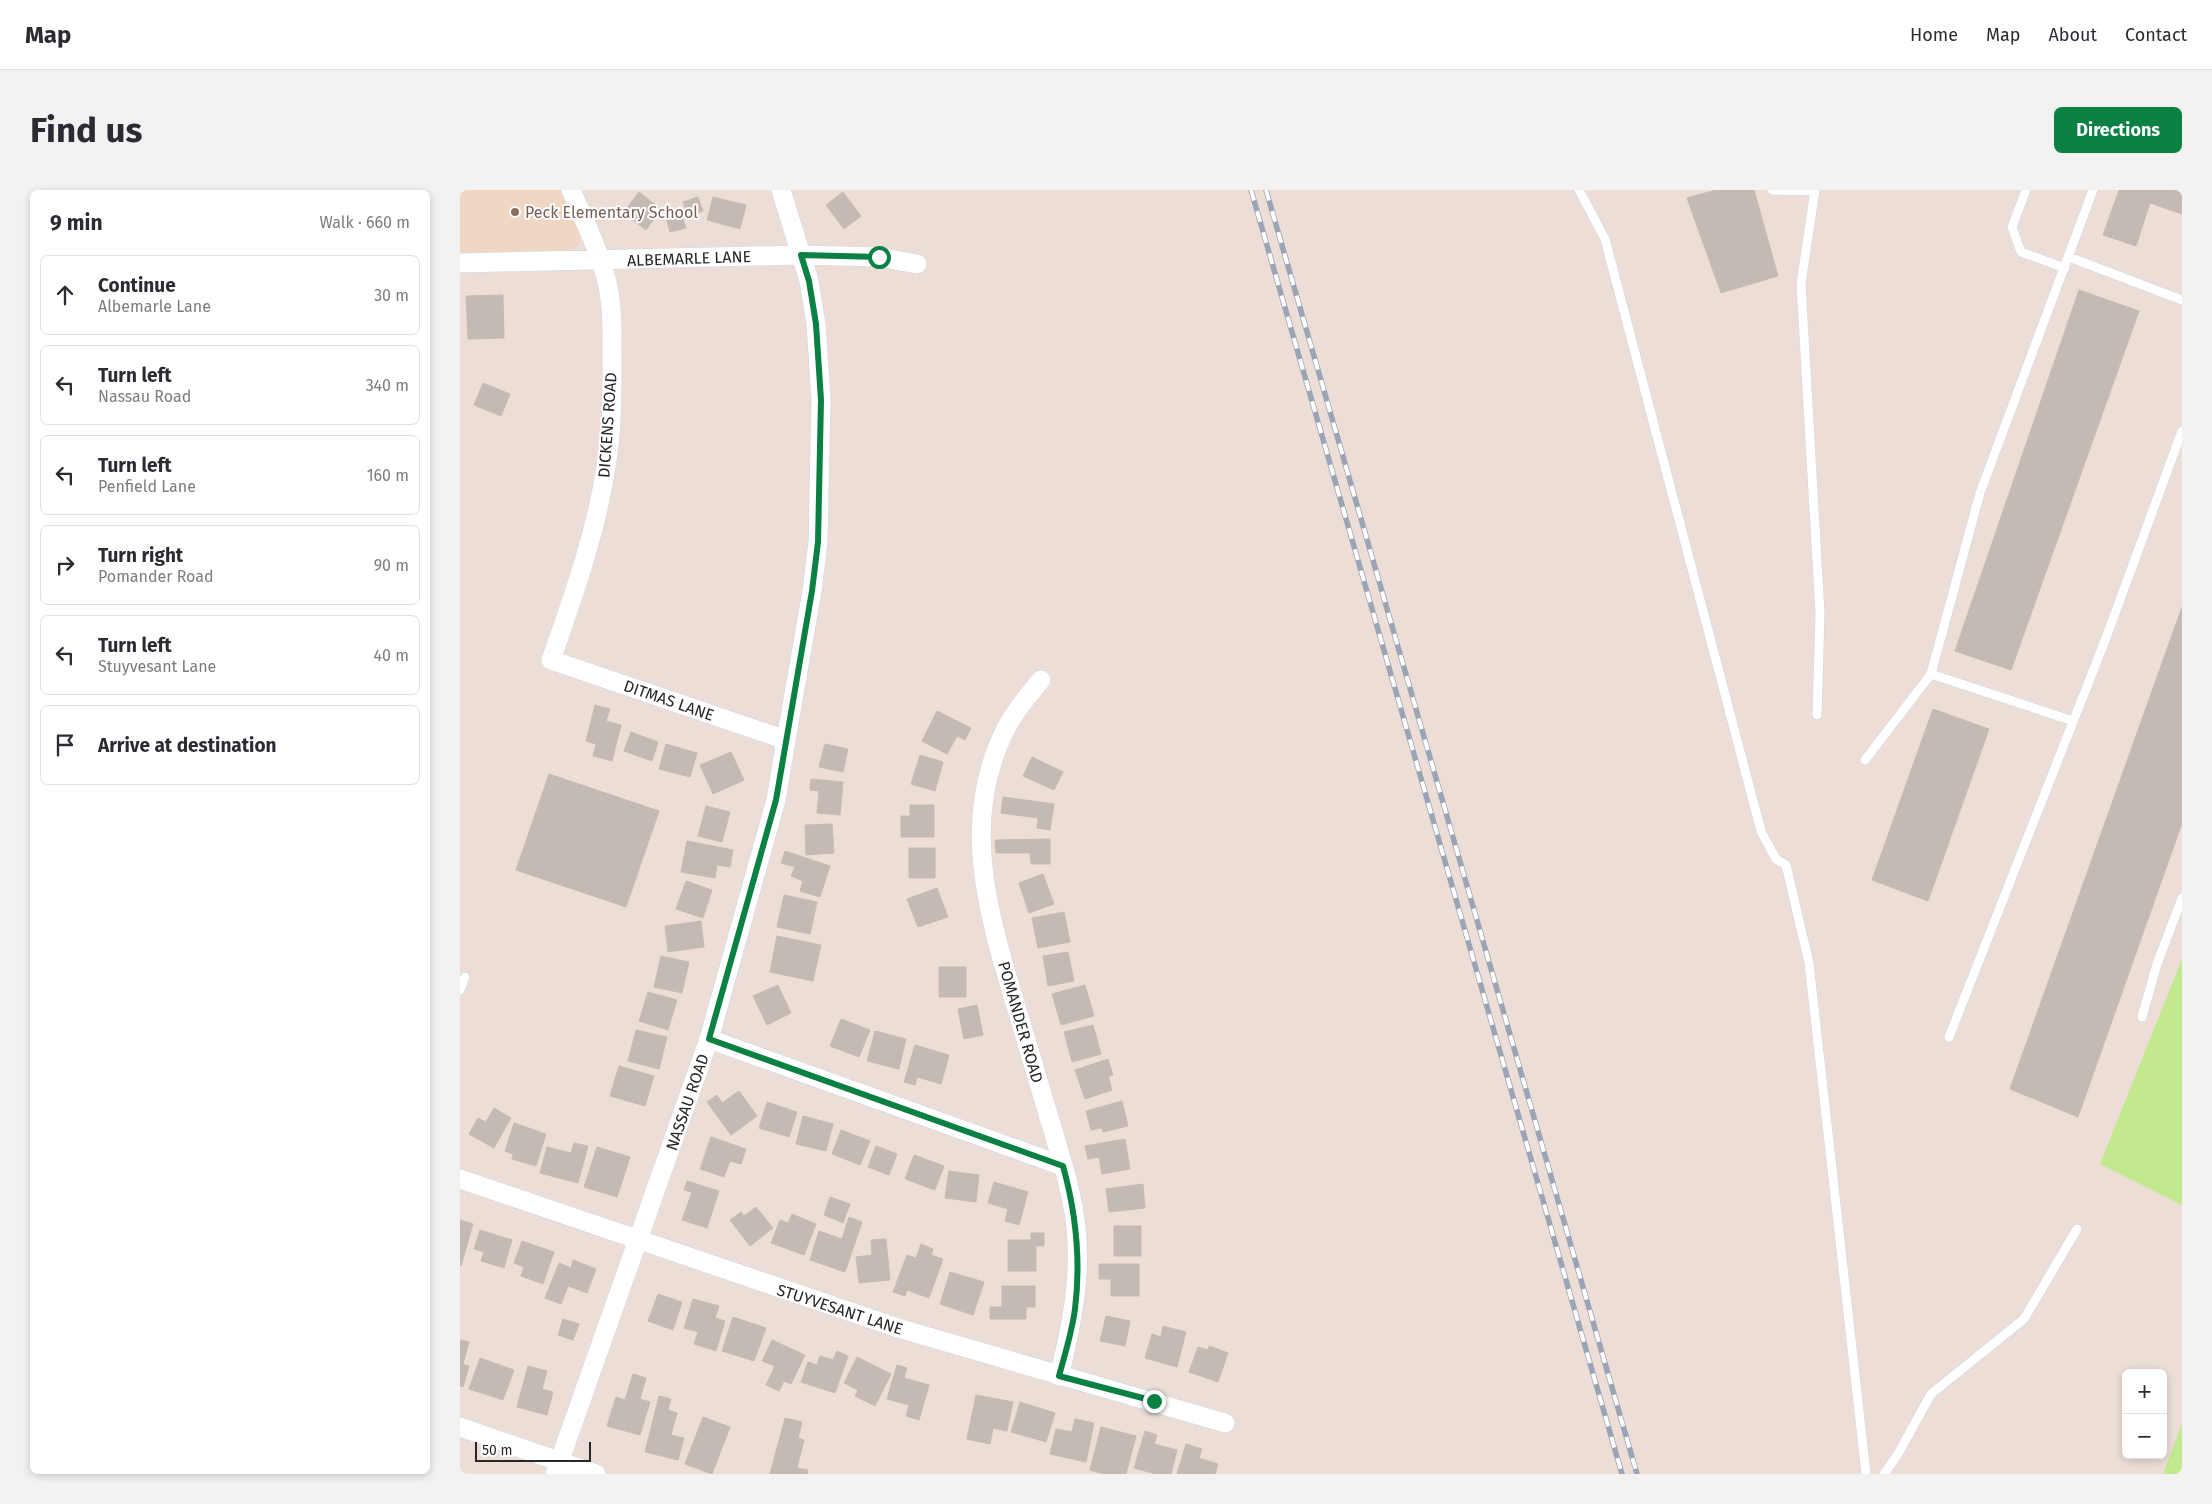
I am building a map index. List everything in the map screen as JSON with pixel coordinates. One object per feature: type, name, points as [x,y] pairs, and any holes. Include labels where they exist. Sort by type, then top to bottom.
[{"type":"street","name":"DICKENS ROAD","points":[[551,660],[576,590],[599,506],[606,466],[612,407],[612,335],[608,284],[601,260],[571,190]]},
{"type":"street","name":"NASSAU ROAD","points":[[558,1468],[709,1039],[774,808],[812,591],[818,542],[822,443],[816,324],[809,281],[781,190]]},
{"type":"street","name":"ALBEMARLE LANE","points":[[460,263],[801,255],[879,257],[917,264]]},
{"type":"street","name":"DITMAS LANE","points":[[551,660],[786,740]]},
{"type":"street","name":"POMANDER ROAD","points":[[1042,680],[1018,709],[1001,738],[989,772],[982,801],[980,839],[982,870],[995,937],[1072,1198],[1078,1273],[1074,1311],[1059,1376]]},
{"type":"street","points":[[709,1039],[1063,1166]]},
{"type":"street","name":"STUYVESANT LANE","points":[[460,1179],[898,1328],[1225,1423]]},
{"type":"street","points":[[460,1427],[558,1468],[596,1474]]},
{"type":"lane","points":[[1579,190],[1605,239],[1761,831],[1776,859],[1786,865],[1809,963],[1866,1474]]},
{"type":"lane","points":[[1772,190],[1815,190],[1801,284],[1820,613],[1817,715]]},
{"type":"lane","points":[[2026,190],[2012,226],[2021,252],[2065,268]]},
{"type":"lane","points":[[1865,760],[1931,674],[1980,493],[2093,190]]},
{"type":"lane","points":[[2069,257],[2182,300]]},
{"type":"lane","points":[[1949,1037],[2073,722],[2182,431]]},
{"type":"lane","points":[[1931,674],[2073,722]]},
{"type":"lane","points":[[2142,1017],[2157,964],[2182,898]]},
{"type":"lane","points":[[460,990],[465,977]]},
{"type":"lane","points":[[1884,1474],[1898,1454],[1932,1394],[2024,1318],[2077,1229]]},
{"type":"shaded area","name":"Peck Elementary School","points":[[460,190],[561,190],[580,233],[579,245],[569,251],[460,253]]},
{"type":"green space","points":[[2182,959],[2182,1205],[2100,1164]]},
{"type":"green space","points":[[2182,1424],[2182,1474],[2163,1474]]},
{"type":"building","points":[[1716,190],[1754,190],[1778,276],[1721,293],[1687,198]]},
{"type":"building","points":[[2119,190],[2182,190],[2182,214],[2150,203],[2136,246],[2103,235]]},
{"type":"building","points":[[639,192],[661,209],[646,230],[623,213]]},
{"type":"building","points":[[843,192],[861,216],[844,229],[826,205]]},
{"type":"building","points":[[698,197],[703,211],[688,216],[683,202]]},
{"type":"building","points":[[713,197],[746,205],[740,229],[707,220]]},
{"type":"building","points":[[681,213],[686,228],[670,232],[666,218]]},
{"type":"building","points":[[2079,290],[2139,311],[2011,670],[1955,651]]},
{"type":"building","points":[[503,295],[504,338],[468,339],[466,296]]},
{"type":"building","points":[[483,383],[510,394],[501,416],[474,405]]},
{"type":"building","points":[[2182,607],[2182,823],[2078,1117],[2010,1089]]},
{"type":"building","points":[[595,705],[610,709],[606,721],[621,725],[612,761],[593,756],[596,744],[586,741]]},
{"type":"building","points":[[1933,709],[1989,729],[1928,901],[1872,880]]},
{"type":"building","points":[[937,711],[971,728],[965,740],[957,736],[947,754],[922,741]]},
{"type":"building","points":[[631,732],[658,742],[652,761],[624,751]]},
{"type":"building","points":[[666,744],[697,753],[690,777],[659,769]]},
{"type":"building","points":[[825,744],[848,749],[843,772],[819,767]]},
{"type":"building","points":[[731,752],[744,780],[713,794],[700,765]]},
{"type":"building","points":[[920,755],[943,762],[935,791],[911,784]]},
{"type":"building","points":[[1032,757],[1063,772],[1054,790],[1023,776]]},
{"type":"building","points":[[549,774],[659,811],[626,907],[516,870]]},
{"type":"building","points":[[811,779],[843,782],[840,815],[817,813],[819,791],[810,790]]},
{"type":"building","points":[[1003,797],[1054,804],[1050,830],[1037,828],[1038,818],[1001,813]]},
{"type":"building","points":[[910,805],[934,805],[934,837],[901,837],[901,816],[910,816]]},
{"type":"building","points":[[706,806],[730,812],[722,842],[698,836]]},
{"type":"building","points":[[832,824],[834,853],[806,855],[805,825]]},
{"type":"building","points":[[1050,839],[1050,864],[1031,864],[1030,853],[996,853],[995,840]]},
{"type":"building","points":[[687,841],[733,850],[730,867],[717,865],[715,878],[681,872]]},
{"type":"building","points":[[909,848],[935,848],[935,878],[909,878]]},
{"type":"building","points":[[785,851],[830,866],[820,897],[800,891],[803,881],[791,876],[795,867],[781,863]]},
{"type":"building","points":[[1043,874],[1054,904],[1029,913],[1019,883]]},
{"type":"building","points":[[686,881],[712,890],[703,918],[676,909]]},
{"type":"building","points":[[937,888],[948,917],[918,927],[907,899]]},
{"type":"building","points":[[784,895],[817,902],[810,934],[777,927]]},
{"type":"building","points":[[1064,912],[1070,942],[1038,948],[1032,918]]},
{"type":"building","points":[[701,921],[704,947],[668,952],[665,926]]},
{"type":"building","points":[[777,936],[821,945],[813,981],[770,972]]},
{"type":"building","points":[[1068,952],[1074,981],[1048,986],[1043,956]]},
{"type":"building","points":[[661,956],[689,962],[682,993],[654,987]]},
{"type":"building","points":[[939,967],[966,967],[966,997],[939,997]]},
{"type":"building","points":[[778,985],[791,1013],[767,1025],[753,996]]},
{"type":"building","points":[[1085,985],[1094,1016],[1061,1025],[1052,994]]},
{"type":"building","points":[[648,992],[677,1000],[668,1030],[639,1021]]},
{"type":"building","points":[[977,1005],[983,1035],[964,1039],[958,1009]]},
{"type":"building","points":[[841,1019],[870,1030],[859,1057],[830,1046]]},
{"type":"building","points":[[1093,1025],[1101,1054],[1072,1062],[1064,1032]]},
{"type":"building","points":[[636,1030],[667,1037],[659,1069],[628,1061]]},
{"type":"building","points":[[875,1031],[906,1039],[899,1069],[867,1061]]},
{"type":"building","points":[[915,1045],[949,1055],[941,1084],[917,1077],[915,1085],[904,1082]]},
{"type":"building","points":[[1108,1059],[1113,1075],[1108,1076],[1112,1090],[1085,1099],[1075,1070]]},
{"type":"building","points":[[619,1066],[654,1076],[645,1106],[610,1096]]},
{"type":"building","points":[[739,1091],[757,1116],[731,1135],[707,1102],[717,1095],[722,1103]]},
{"type":"building","points":[[1122,1101],[1128,1126],[1103,1132],[1102,1128],[1091,1130],[1086,1111]]},
{"type":"building","points":[[767,1102],[797,1112],[789,1137],[759,1128]]},
{"type":"building","points":[[494,1108],[511,1118],[494,1148],[469,1134],[478,1118],[486,1122]]},
{"type":"building","points":[[803,1116],[833,1124],[826,1151],[796,1144]]},
{"type":"building","points":[[514,1123],[546,1134],[536,1166],[512,1159],[513,1154],[505,1151]]},
{"type":"building","points":[[841,1130],[870,1141],[860,1165],[832,1154]]},
{"type":"building","points":[[711,1137],[746,1149],[741,1164],[730,1161],[724,1177],[700,1169]]},
{"type":"building","points":[[1125,1139],[1130,1169],[1102,1174],[1099,1157],[1088,1159],[1085,1146]]},
{"type":"building","points":[[574,1143],[588,1146],[578,1183],[540,1173],[547,1147],[571,1153]]},
{"type":"building","points":[[876,1146],[897,1154],[889,1175],[868,1167]]},
{"type":"building","points":[[597,1147],[630,1157],[617,1197],[584,1187]]},
{"type":"building","points":[[914,1155],[944,1166],[935,1190],[905,1179]]},
{"type":"building","points":[[949,1171],[979,1175],[976,1202],[945,1198]]},
{"type":"building","points":[[687,1181],[719,1191],[707,1228],[682,1220],[692,1192],[684,1190]]},
{"type":"building","points":[[994,1182],[1028,1192],[1019,1225],[1005,1221],[1008,1209],[988,1203]]},
{"type":"building","points":[[1143,1184],[1145,1208],[1109,1212],[1106,1189]]},
{"type":"building","points":[[830,1197],[850,1204],[843,1223],[824,1215]]},
{"type":"building","points":[[756,1207],[773,1228],[750,1246],[730,1220],[741,1212],[744,1216]]},
{"type":"building","points":[[792,1214],[816,1224],[804,1255],[771,1243],[780,1220],[788,1223]]},
{"type":"building","points":[[849,1217],[862,1222],[845,1272],[810,1260],[819,1231],[842,1239]]},
{"type":"building","points":[[460,1220],[473,1224],[461,1266],[460,1265]]},
{"type":"building","points":[[1114,1226],[1141,1226],[1141,1256],[1114,1256]]},
{"type":"building","points":[[480,1230],[512,1240],[504,1268],[481,1261],[484,1252],[474,1249]]},
{"type":"building","points":[[1031,1233],[1044,1233],[1044,1246],[1036,1246],[1036,1271],[1008,1271],[1008,1240],[1031,1240]]},
{"type":"building","points":[[886,1239],[890,1280],[859,1283],[856,1257],[872,1255],[871,1240]]},
{"type":"building","points":[[522,1241],[554,1252],[543,1284],[521,1276],[524,1267],[514,1263]]},
{"type":"building","points":[[921,1244],[933,1249],[931,1255],[943,1259],[929,1298],[907,1290],[905,1296],[893,1292],[907,1255],[916,1258]]},
{"type":"building","points":[[573,1260],[596,1269],[587,1293],[568,1286],[561,1304],[545,1298],[559,1263],[571,1268]]},
{"type":"building","points":[[1099,1264],[1139,1264],[1139,1296],[1111,1296],[1111,1279],[1099,1279]]},
{"type":"building","points":[[950,1272],[984,1282],[973,1315],[940,1304]]},
{"type":"building","points":[[1002,1286],[1035,1286],[1035,1307],[1026,1307],[1026,1319],[990,1319],[990,1307],[1002,1307]]},
{"type":"building","points":[[658,1294],[682,1302],[673,1330],[648,1321]]},
{"type":"building","points":[[693,1299],[719,1306],[715,1318],[725,1321],[716,1351],[694,1344],[698,1332],[684,1328]]},
{"type":"building","points":[[1106,1316],[1130,1321],[1125,1346],[1100,1341]]},
{"type":"building","points":[[733,1317],[766,1328],[754,1361],[722,1351]]},
{"type":"building","points":[[563,1319],[579,1324],[573,1340],[558,1335]]},
{"type":"building","points":[[1163,1326],[1186,1332],[1177,1367],[1145,1358],[1152,1334],[1161,1337]]},
{"type":"building","points":[[460,1340],[469,1342],[463,1364],[469,1366],[463,1387],[460,1386]]},
{"type":"building","points":[[772,1340],[805,1355],[791,1384],[784,1381],[779,1391],[766,1385],[775,1366],[762,1361]]},
{"type":"building","points":[[1209,1346],[1228,1353],[1218,1382],[1189,1372],[1198,1347],[1208,1350]]},
{"type":"building","points":[[837,1351],[848,1356],[835,1393],[801,1382],[808,1362],[817,1365],[820,1356],[833,1360]]},
{"type":"building","points":[[857,1357],[891,1374],[875,1406],[855,1396],[858,1390],[844,1383]]},
{"type":"building","points":[[480,1358],[514,1370],[503,1400],[469,1389]]},
{"type":"building","points":[[897,1365],[907,1368],[904,1378],[929,1385],[919,1420],[906,1416],[909,1405],[887,1399]]},
{"type":"building","points":[[528,1366],[547,1371],[542,1389],[553,1392],[547,1415],[517,1407]]},
{"type":"building","points":[[633,1374],[646,1378],[640,1399],[650,1402],[640,1435],[607,1426],[616,1397],[625,1400]]},
{"type":"building","points":[[976,1395],[1013,1402],[1007,1431],[993,1428],[990,1444],[967,1439]]},
{"type":"building","points":[[659,1396],[671,1399],[668,1410],[677,1413],[671,1435],[684,1438],[678,1460],[645,1452]]},
{"type":"building","points":[[1020,1402],[1055,1413],[1046,1442],[1011,1432]]},
{"type":"building","points":[[703,1417],[730,1427],[712,1474],[685,1464]]},
{"type":"building","points":[[785,1418],[802,1422],[798,1438],[804,1440],[797,1468],[808,1470],[807,1474],[770,1474]]},
{"type":"building","points":[[1075,1419],[1094,1423],[1086,1462],[1050,1454],[1056,1429],[1072,1432]]},
{"type":"building","points":[[1101,1427],[1136,1436],[1126,1474],[1103,1474],[1090,1470]]},
{"type":"building","points":[[1145,1431],[1157,1435],[1154,1444],[1177,1450],[1171,1474],[1156,1474],[1134,1468]]},
{"type":"building","points":[[1186,1444],[1202,1449],[1199,1458],[1218,1464],[1215,1474],[1177,1474]]},
{"type":"railway","points":[[1251,190],[1622,1474]]},
{"type":"railway","points":[[1266,190],[1637,1474]]},
{"type":"place","name":"Peck Elementary School","points":[[515,212]]},
{"type":"route","points":[[879,257],[801,255],[809,281],[816,324],[821,400],[822,443],[818,542],[812,591],[776,800],[753,888],[709,1039],[1063,1166],[1072,1198],[1078,1273],[1074,1311],[1059,1376],[1154,1401]]}]
